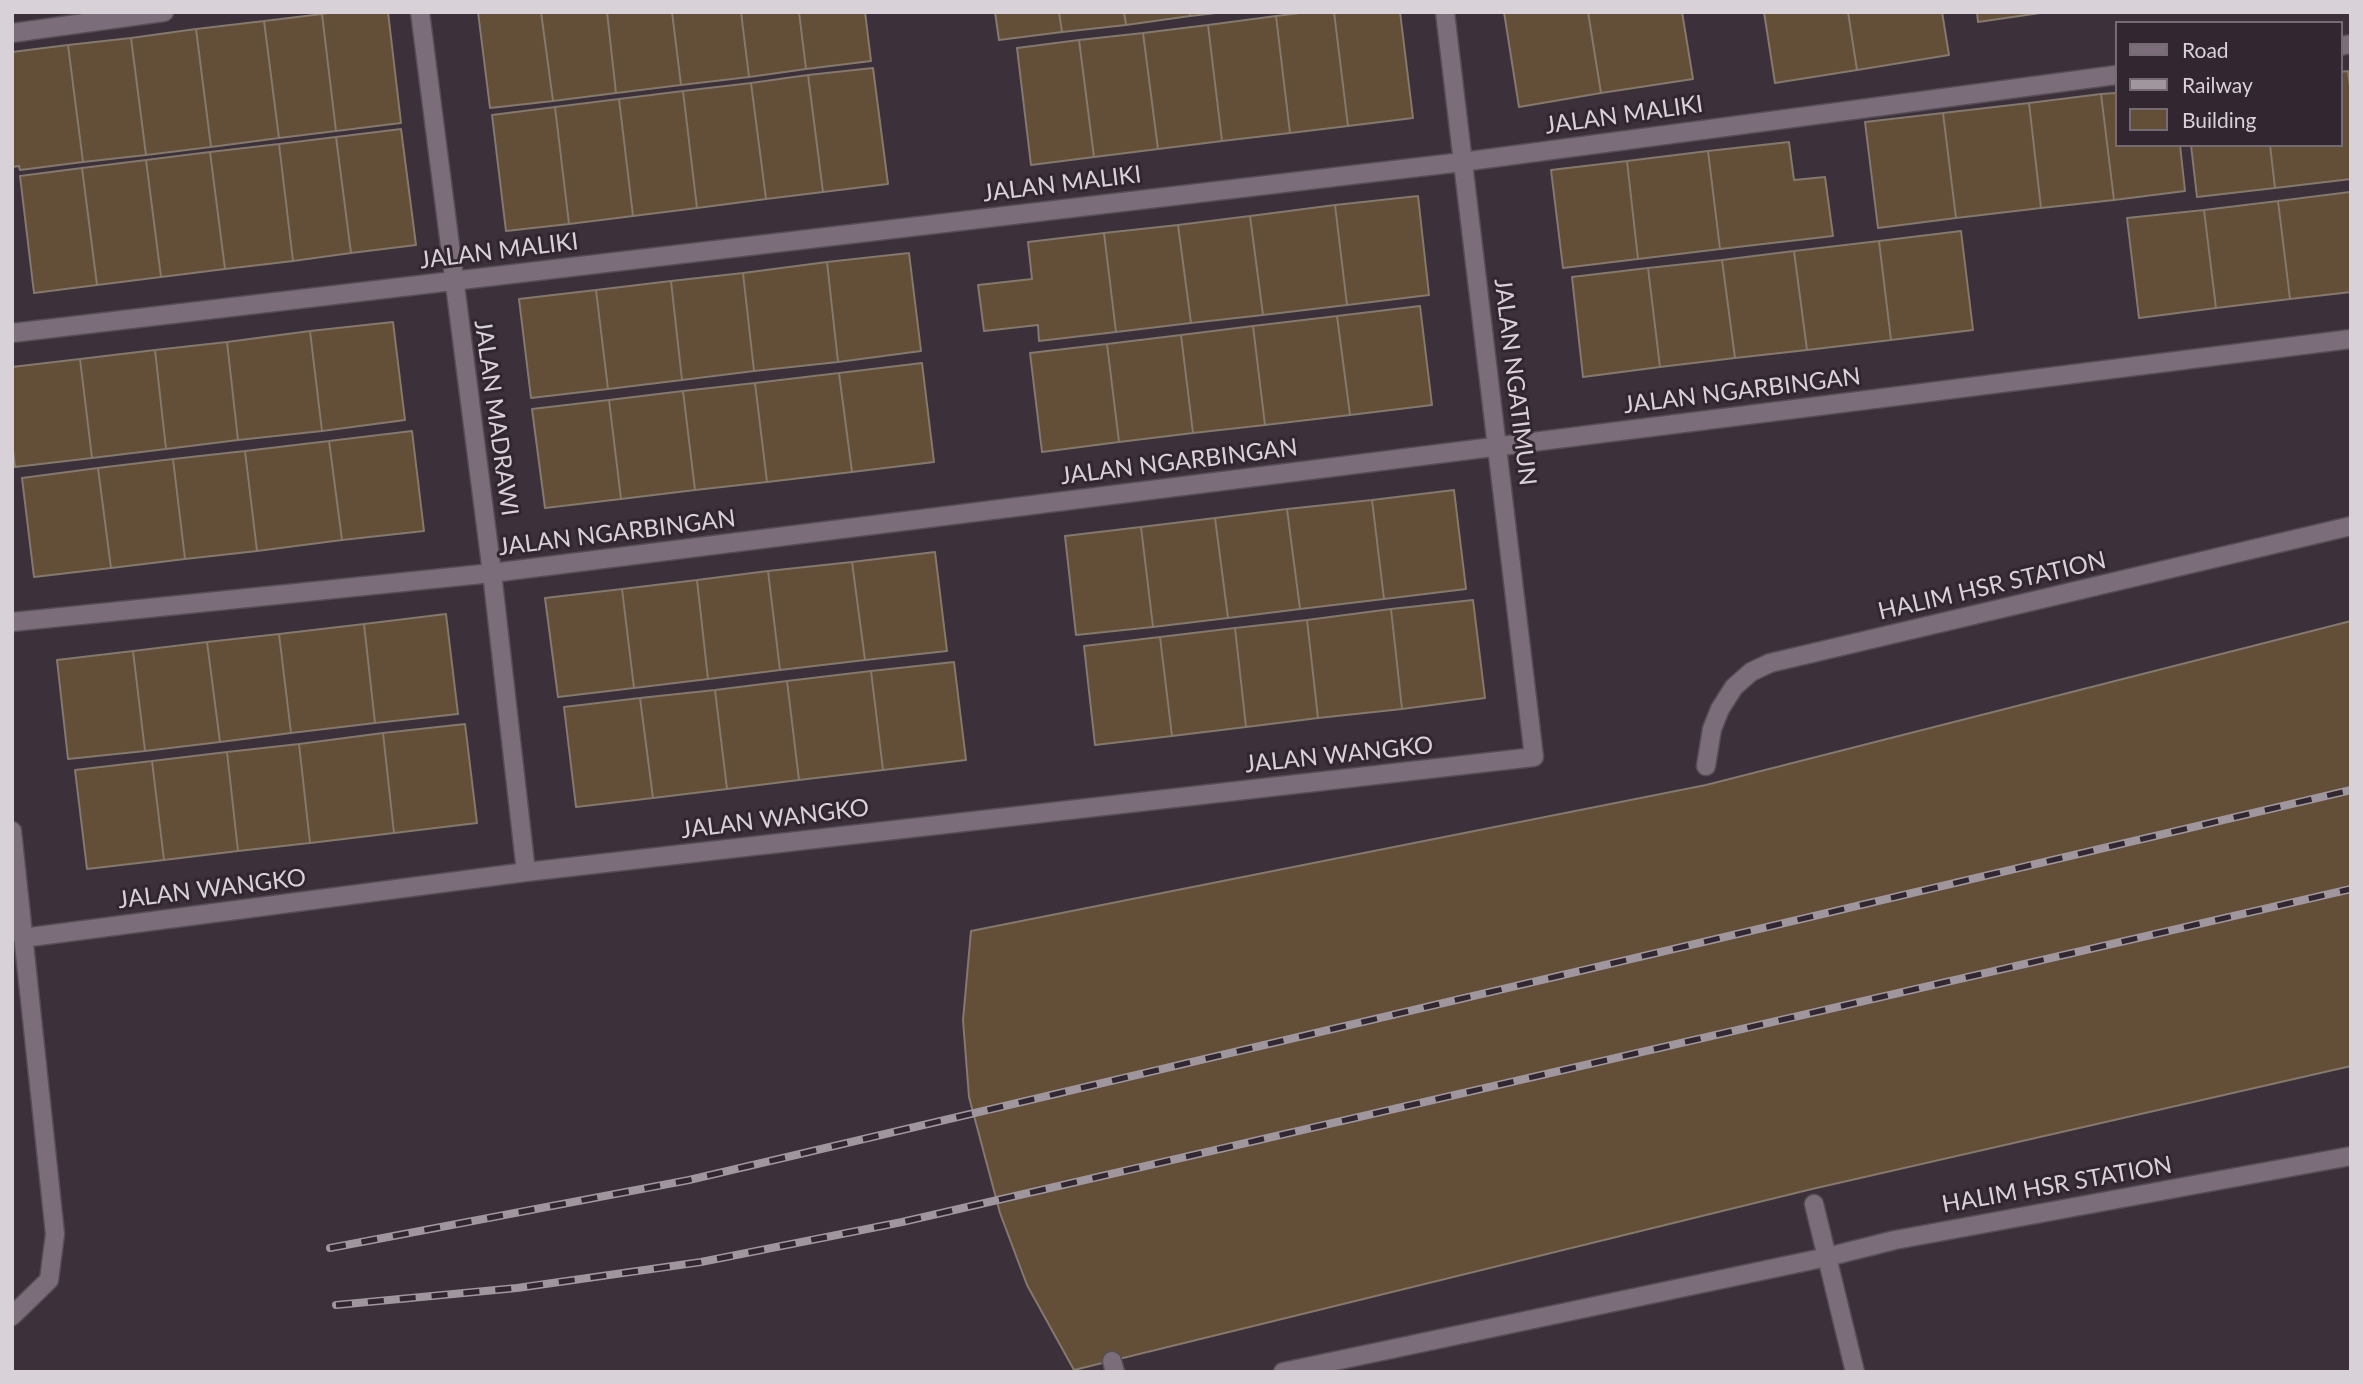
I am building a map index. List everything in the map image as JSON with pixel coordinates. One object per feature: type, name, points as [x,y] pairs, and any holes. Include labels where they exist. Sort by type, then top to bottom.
[{"type":"street","points":[[12,33],[163,12]]},
{"type":"street","name":"JALAN MADRAWI","points":[[420,12],[492,573],[526,872]]},
{"type":"street","name":"JALAN NGATIMUN","points":[[1445,12],[1534,757]]},
{"type":"street","name":"JALAN MALIKI","points":[[12,332],[1462,162],[2114,75]]},
{"type":"street","name":"JALAN NGARBINGAN","points":[[12,622],[492,573],[2351,339]]},
{"type":"street","name":"HALIM HSR STATION","points":[[1706,766],[1712,729],[1727,698],[1734,687],[1751,673],[1770,663],[2351,526]]},
{"type":"street","name":"JALAN WANGKO","points":[[23,938],[526,872],[1534,757]]},
{"type":"street","points":[[12,831],[55,1234],[49,1280],[12,1316]]},
{"type":"street","name":"HALIM HSR STATION","points":[[1283,1372],[1827,1257],[1895,1240],[2351,1156]]},
{"type":"street","points":[[1814,1204],[1855,1372]]},
{"type":"building","points":[[388,12],[401,123],[336,131],[322,14]]},
{"type":"building","points":[[478,12],[541,12],[553,101],[490,108]]},
{"type":"building","points":[[541,12],[607,12],[616,93],[553,101]]},
{"type":"building","points":[[607,12],[672,12],[681,85],[616,93]]},
{"type":"building","points":[[672,12],[741,12],[749,77],[681,85]]},
{"type":"building","points":[[741,12],[799,12],[806,69],[749,77]]},
{"type":"building","points":[[799,12],[865,12],[871,61],[806,69]]},
{"type":"building","points":[[995,12],[1059,12],[1062,32],[999,40]]},
{"type":"building","points":[[1059,12],[1124,12],[1126,25],[1062,32]]},
{"type":"building","points":[[1124,12],[1190,12],[1190,16],[1126,25]]},
{"type":"building","points":[[1190,12],[1225,12],[1190,16]]},
{"type":"building","points":[[1334,12],[1348,126],[1290,133],[1276,16]]},
{"type":"building","points":[[1334,12],[1400,12],[1413,118],[1348,126]]},
{"type":"building","points":[[1504,12],[1588,12],[1601,93],[1519,107]]},
{"type":"building","points":[[1588,12],[1682,12],[1693,79],[1601,93]]},
{"type":"building","points":[[1764,12],[1848,12],[1857,70],[1775,83]]},
{"type":"building","points":[[1848,12],[1942,12],[1949,55],[1857,70]]},
{"type":"building","points":[[1977,12],[2047,12],[1978,22]]},
{"type":"building","points":[[322,14],[336,131],[279,138],[264,21]]},
{"type":"building","points":[[1276,16],[1290,133],[1222,141],[1208,25]]},
{"type":"building","points":[[264,21],[279,138],[211,147],[196,29]]},
{"type":"building","points":[[1208,25],[1222,141],[1158,149],[1143,33]]},
{"type":"building","points":[[196,29],[211,147],[146,155],[131,38]]},
{"type":"building","points":[[1143,33],[1158,149],[1094,157],[1079,40]]},
{"type":"building","points":[[131,38],[146,155],[83,162],[68,45]]},
{"type":"building","points":[[1079,40],[1094,157],[1031,165],[1017,48]]},
{"type":"building","points":[[68,45],[83,162],[20,170],[19,166],[12,167],[12,52]]},
{"type":"building","points":[[873,68],[888,184],[823,192],[808,75]]},
{"type":"building","points":[[2348,71],[2351,94],[2351,179],[2275,188],[2270,147],[2342,147],[2342,72]]},
{"type":"building","points":[[808,75],[823,192],[766,199],[751,83]]},
{"type":"building","points":[[751,83],[766,199],[697,208],[683,91]]},
{"type":"building","points":[[683,91],[697,208],[633,216],[619,99]]},
{"type":"building","points":[[2114,93],[2114,147],[2180,147],[2185,191],[2114,200],[2101,94]]},
{"type":"building","points":[[2101,94],[2114,200],[2041,208],[2029,103]]},
{"type":"building","points":[[619,99],[633,216],[569,224],[555,107]]},
{"type":"building","points":[[2029,103],[2041,208],[1956,218],[1943,113]]},
{"type":"building","points":[[555,107],[569,224],[506,231],[492,115]]},
{"type":"building","points":[[1943,113],[1956,218],[1878,228],[1865,122]]},
{"type":"building","points":[[401,129],[416,245],[351,253],[336,137]]},
{"type":"building","points":[[336,137],[351,253],[293,261],[279,144]]},
{"type":"building","points":[[1789,142],[1794,180],[1825,177],[1833,236],[1720,249],[1708,151]]},
{"type":"building","points":[[279,144],[293,261],[225,269],[210,152]]},
{"type":"building","points":[[2191,147],[2270,147],[2275,188],[2197,197]]},
{"type":"building","points":[[1708,151],[1720,249],[1638,259],[1627,161]]},
{"type":"building","points":[[210,152],[225,269],[161,277],[146,160]]},
{"type":"building","points":[[146,160],[161,277],[97,285],[82,168]]},
{"type":"building","points":[[1627,161],[1638,259],[1563,268],[1551,170]]},
{"type":"building","points":[[82,168],[97,285],[34,293],[20,176]]},
{"type":"building","points":[[2350,192],[2351,292],[2290,299],[2278,201]]},
{"type":"building","points":[[1418,196],[1429,295],[1347,305],[1335,205]]},
{"type":"building","points":[[2278,201],[2290,299],[2216,308],[2204,210]]},
{"type":"building","points":[[1335,205],[1347,305],[1263,315],[1250,216]]},
{"type":"building","points":[[2204,210],[2216,308],[2139,318],[2127,218]]},
{"type":"building","points":[[1250,216],[1263,315],[1191,323],[1178,225]]},
{"type":"building","points":[[1178,225],[1191,323],[1116,332],[1104,233]]},
{"type":"building","points":[[1961,231],[1973,330],[1891,340],[1879,241]]},
{"type":"building","points":[[1104,233],[1116,332],[1039,341],[1038,325],[984,331],[978,285],[1032,279],[1028,242]]},
{"type":"building","points":[[1879,241],[1891,340],[1807,350],[1794,251]]},
{"type":"building","points":[[1794,251],[1807,350],[1735,358],[1722,260]]},
{"type":"building","points":[[909,253],[921,351],[838,362],[827,262]]},
{"type":"building","points":[[1722,260],[1735,358],[1660,367],[1648,268]]},
{"type":"building","points":[[827,262],[838,362],[754,371],[743,273]]},
{"type":"building","points":[[1648,268],[1660,367],[1583,377],[1572,277]]},
{"type":"building","points":[[743,273],[754,371],[682,380],[671,281]]},
{"type":"building","points":[[671,281],[682,380],[608,389],[596,290]]},
{"type":"building","points":[[596,290],[608,389],[531,398],[519,299]]},
{"type":"building","points":[[1420,306],[1432,405],[1350,415],[1337,316]]},
{"type":"building","points":[[1337,316],[1350,415],[1265,425],[1253,326]]},
{"type":"building","points":[[393,322],[405,420],[322,431],[310,331]]},
{"type":"building","points":[[1253,326],[1265,425],[1193,433],[1181,335]]},
{"type":"building","points":[[310,331],[322,431],[238,440],[227,342]]},
{"type":"building","points":[[1181,335],[1193,433],[1119,442],[1107,344]]},
{"type":"building","points":[[227,342],[238,440],[166,449],[155,350]]},
{"type":"building","points":[[1107,344],[1119,442],[1042,452],[1030,353]]},
{"type":"building","points":[[155,350],[166,449],[92,458],[80,359]]},
{"type":"building","points":[[80,359],[92,458],[15,467],[12,441],[12,367]]},
{"type":"building","points":[[922,363],[934,462],[852,472],[839,373]]},
{"type":"building","points":[[839,373],[852,472],[767,482],[755,383]]},
{"type":"building","points":[[755,383],[767,482],[695,490],[683,391]]},
{"type":"building","points":[[683,391],[695,490],[621,499],[609,400]]},
{"type":"building","points":[[609,400],[621,499],[545,508],[532,409]]},
{"type":"building","points":[[412,431],[424,531],[342,540],[329,441]]},
{"type":"building","points":[[329,441],[342,540],[257,551],[245,451]]},
{"type":"building","points":[[245,451],[257,551],[185,559],[173,459]]},
{"type":"building","points":[[173,459],[185,559],[111,568],[98,468]]},
{"type":"building","points":[[98,468],[111,568],[34,577],[22,478]]},
{"type":"building","points":[[1454,490],[1466,589],[1384,599],[1372,500]]},
{"type":"building","points":[[1372,500],[1384,599],[1300,609],[1287,509]]},
{"type":"building","points":[[1287,509],[1300,609],[1228,618],[1215,518]]},
{"type":"building","points":[[1215,518],[1228,618],[1153,627],[1141,527]]},
{"type":"building","points":[[1141,527],[1153,627],[1076,635],[1065,536]]},
{"type":"building","points":[[935,552],[947,651],[865,660],[852,562]]},
{"type":"building","points":[[852,562],[865,660],[780,670],[768,571]]},
{"type":"building","points":[[768,571],[780,670],[708,679],[697,580]]},
{"type":"building","points":[[697,580],[708,679],[634,688],[622,589]]},
{"type":"building","points":[[622,589],[634,688],[558,697],[545,598]]},
{"type":"building","points":[[1473,600],[1485,698],[1402,709],[1391,609]]},
{"type":"building","points":[[1391,609],[1402,709],[1318,718],[1307,620]]},
{"type":"building","points":[[446,614],[458,714],[375,723],[364,624]]},
{"type":"building","points":[[1307,620],[1318,718],[1246,727],[1235,628]]},
{"type":"building","points":[[2351,621],[2351,1066],[1812,1189],[1074,1370],[1027,1285],[1000,1213],[969,1097],[963,1020],[971,931],[1706,785]]},
{"type":"building","points":[[364,624],[375,723],[291,733],[279,634]]},
{"type":"building","points":[[1235,628],[1246,727],[1172,736],[1160,637]]},
{"type":"building","points":[[279,634],[291,733],[220,742],[207,642]]},
{"type":"building","points":[[1160,637],[1172,736],[1095,745],[1084,646]]},
{"type":"building","points":[[207,642],[220,742],[145,751],[133,651]]},
{"type":"building","points":[[133,651],[145,751],[68,759],[57,660]]},
{"type":"building","points":[[954,662],[966,760],[883,770],[871,671]]},
{"type":"building","points":[[871,671],[883,770],[799,780],[787,681]]},
{"type":"building","points":[[787,681],[799,780],[727,789],[715,690]]},
{"type":"building","points":[[715,690],[727,789],[653,798],[640,698]]},
{"type":"building","points":[[640,698],[653,798],[576,807],[564,707]]},
{"type":"building","points":[[465,724],[477,823],[394,833],[383,733]]},
{"type":"building","points":[[383,733],[394,833],[310,843],[299,744]]},
{"type":"building","points":[[299,744],[310,843],[238,851],[227,752]]},
{"type":"building","points":[[227,752],[238,851],[164,860],[152,761]]},
{"type":"building","points":[[152,761],[164,860],[87,869],[75,770]]},
{"type":"railway","points":[[330,1248],[689,1180],[2351,790]]},
{"type":"railway","points":[[336,1305],[517,1288],[701,1262],[902,1222],[2351,889]]}]
